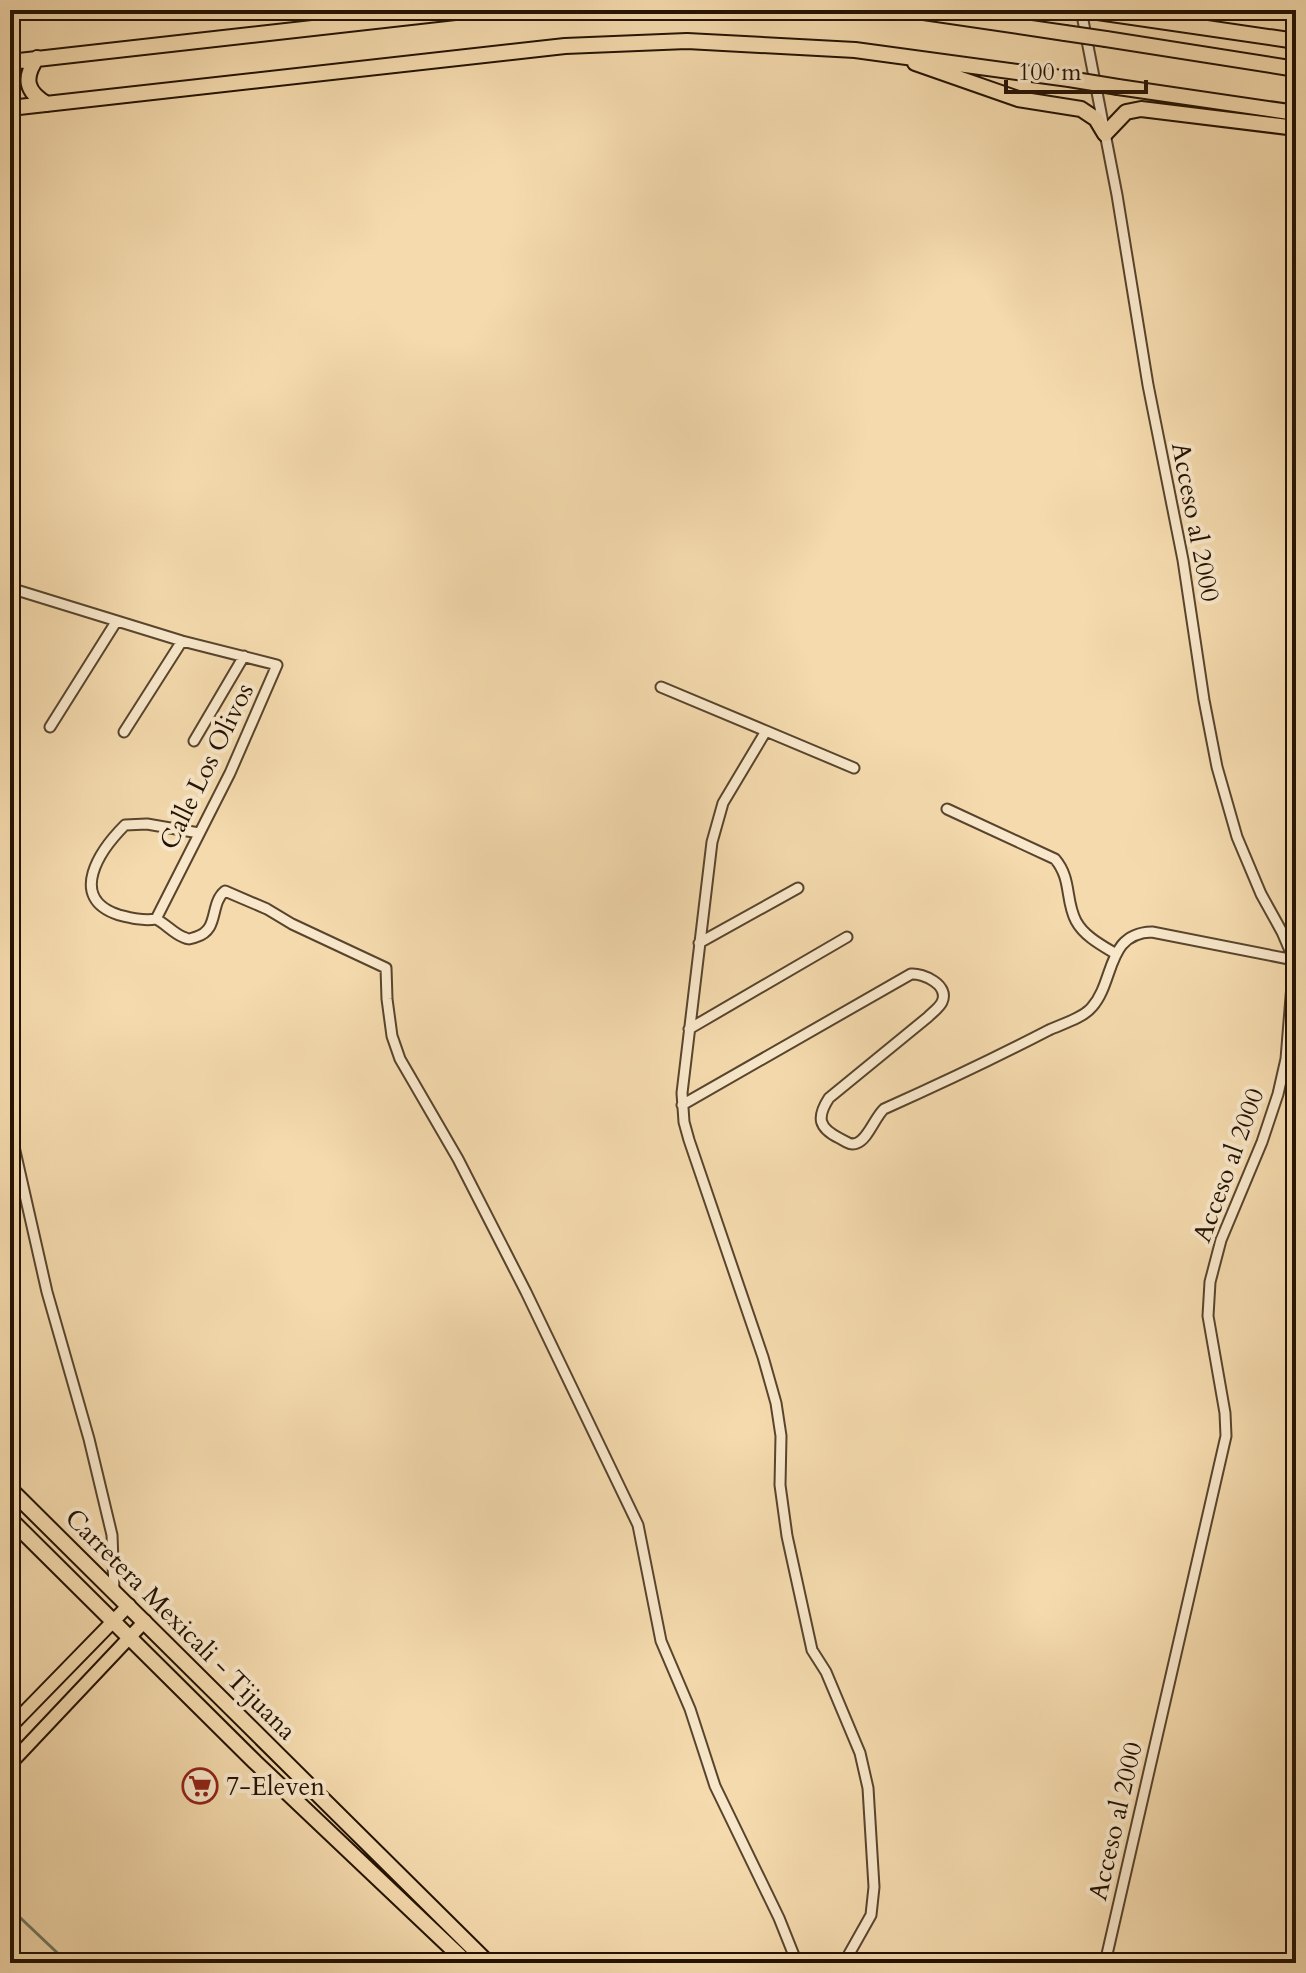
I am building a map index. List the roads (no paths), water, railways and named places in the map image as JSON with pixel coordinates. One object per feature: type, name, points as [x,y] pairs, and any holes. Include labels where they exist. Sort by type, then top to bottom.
[{"type":"highway","points":[[10,62],[473,10]]},
{"type":"highway","points":[[910,10],[1296,69]]},
{"type":"highway","points":[[1082,10],[1296,41]]},
{"type":"highway","points":[[10,108],[565,46],[687,41],[855,50],[1296,113]]},
{"type":"highway","points":[[900,57],[929,70],[1018,99],[1081,109],[1096,119],[1105,134],[1126,112],[1141,109],[1296,128]]},
{"type":"highway","points":[[37,58],[28,76],[28,85],[37,98],[47,104]]},
{"type":"highway","name":"Carretera Mexicali - Tijuana","points":[[10,1489],[488,1963]]},
{"type":"highway","name":"Carretera Mexicali - Tijuana","points":[[10,1519],[255,1762],[467,1963]]},
{"type":"main road","points":[[10,1727],[129,1605]]},
{"type":"main road","points":[[10,1764],[145,1621]]},
{"type":"street","name":"Acceso al 2000","points":[[1082,10],[1148,385],[1183,560],[1217,767],[1237,837],[1294,960],[1286,1059],[1278,1094],[1262,1142],[1221,1240],[1210,1282],[1208,1316],[1225,1413],[1226,1436],[1105,1963]]},
{"type":"street","name":"Calle Los Olivos","points":[[10,588],[182,641],[272,662],[277,668],[230,773],[156,919]]},
{"type":"street","points":[[50,727],[116,622]]},
{"type":"street","points":[[124,732],[182,641]]},
{"type":"street","points":[[194,741],[244,656]]},
{"type":"street","points":[[661,687],[854,768]]},
{"type":"street","points":[[766,731],[717,818],[699,943],[682,1105],[689,1140],[776,1403],[781,1436],[780,1485],[787,1536],[812,1650],[826,1672],[860,1753],[868,1788],[874,1887],[871,1915],[844,1963]]},
{"type":"street","points":[[947,809],[1055,859],[1064,869],[1075,920],[1090,938],[1116,954]]},
{"type":"street","points":[[199,833],[147,824],[125,825],[105,845],[96,860],[92,874],[95,899],[106,910],[145,921],[156,919],[190,939],[210,928],[220,894],[225,891],[386,968],[392,1036],[400,1059],[458,1159],[526,1292],[638,1525],[661,1641],[697,1728],[715,1786],[779,1918],[797,1963]]},
{"type":"street","points":[[10,847],[14,861]]},
{"type":"street","points":[[699,943],[798,888]]},
{"type":"street","points":[[682,1105],[911,974],[929,976],[944,995],[942,1002],[829,1098],[823,1107],[823,1127],[851,1144],[858,1143],[884,1109],[975,1068],[1090,1009],[1116,954],[1126,940],[1137,933],[1152,932],[1294,960]]},
{"type":"street","points":[[689,1029],[847,937]]},
{"type":"street","points":[[10,1129],[47,1292],[89,1439],[112,1535],[114,1590]]},
{"type":"waterway","points":[[10,1908],[68,1963]]},
{"type":"place","name":"7-Eleven","points":[[200,1786]]}]
